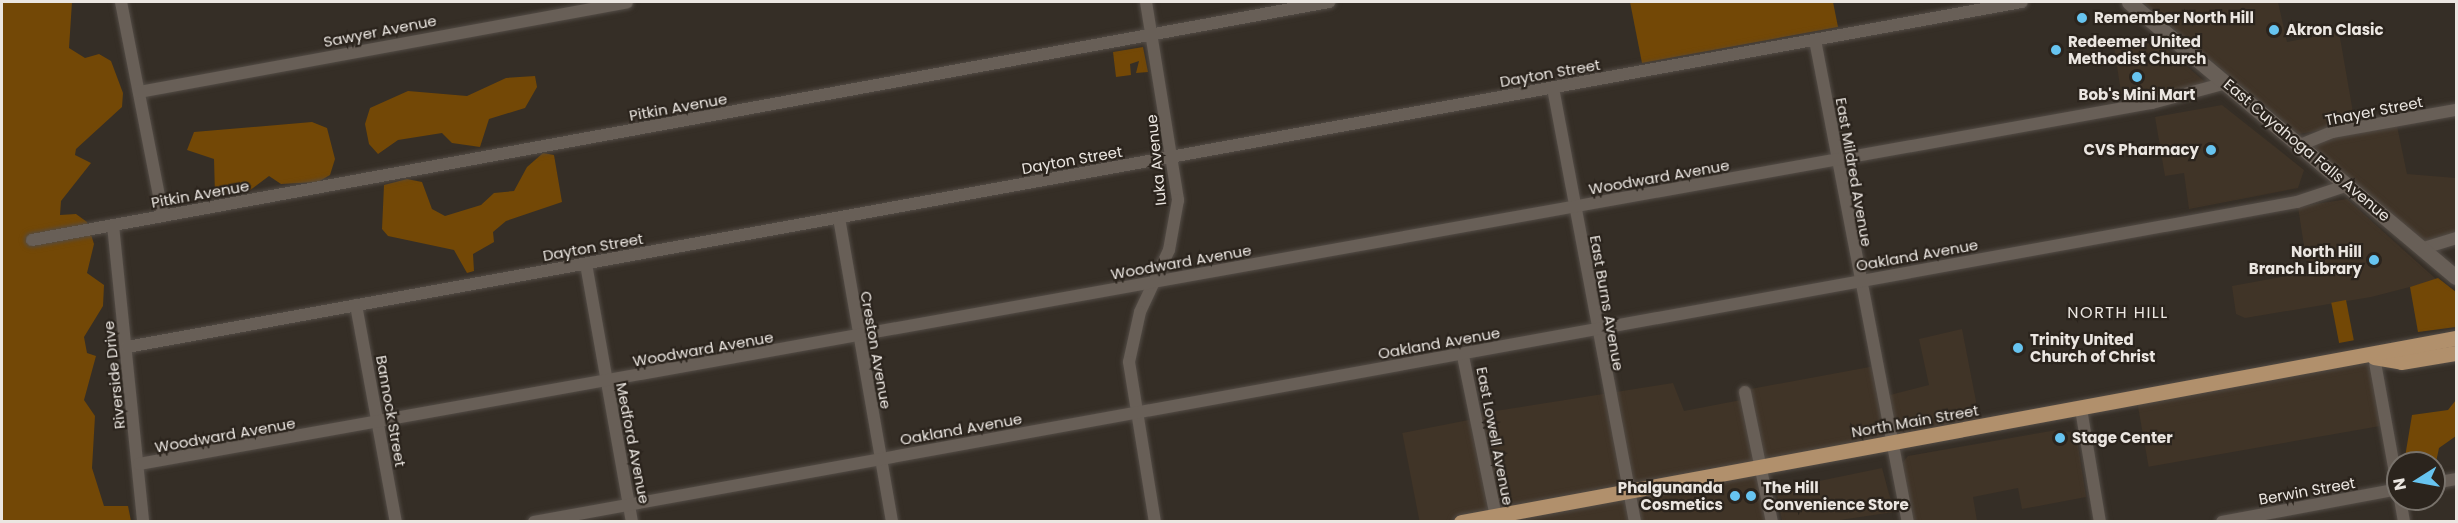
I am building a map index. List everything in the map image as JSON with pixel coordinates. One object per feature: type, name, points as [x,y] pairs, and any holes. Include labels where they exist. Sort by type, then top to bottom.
[{"type":"main road","name":"North Main Street","points":[[1461,522],[1496,519],[1892,443],[2455,342]]},
{"type":"street","points":[[121,2],[163,216]]},
{"type":"street","name":"Sawyer Avenue","points":[[139,92],[627,2]]},
{"type":"street","name":"Iuka Avenue","points":[[1146,2],[1174,156],[1176,225],[1130,345],[1134,413],[1155,522]]},
{"type":"street","name":"Pitkin Avenue","points":[[32,240],[1329,2]]},
{"type":"street","name":"Dayton Street","points":[[127,347],[2022,2]]},
{"type":"street","name":"East Cuyahoga Falls Avenue","points":[[2129,2],[2457,277]]},
{"type":"street","name":"East Mildred Avenue","points":[[1815,40],[1858,281],[1908,522]]},
{"type":"street","name":"Woodward Avenue","points":[[139,464],[378,424],[2189,96],[2226,83]]},
{"type":"street","name":"East Burns Avenue","points":[[1553,88],[1635,522]]},
{"type":"street","name":"Thayer Street","points":[[2300,145],[2332,132],[2457,110]]},
{"type":"street","name":"Oakland Avenue","points":[[534,522],[1134,413],[1464,356],[1858,281],[2312,199],[2348,185]]},
{"type":"street","name":"Creston Avenue","points":[[839,218],[892,522]]},
{"type":"street","name":"Riverside Drive","points":[[113,225],[139,464],[142,522]]},
{"type":"street","points":[[2424,248],[2457,238]]},
{"type":"street","name":"Medford Avenue","points":[[586,264],[632,522]]},
{"type":"street","name":"Bannock Street","points":[[356,305],[396,522]]},
{"type":"street","name":"East Lowell Avenue","points":[[1464,356],[1496,519]]},
{"type":"street","points":[[2374,357],[2391,451]]},
{"type":"street","points":[[1745,392],[1772,522]]},
{"type":"street","points":[[2081,409],[2100,522]]},
{"type":"street","name":"Berwin Street","points":[[2222,522],[2386,491]]},
{"type":"shaded area","points":[[2,2],[72,2],[69,48],[85,58],[99,54],[111,61],[123,93],[122,107],[76,149],[75,155],[91,163],[61,201],[60,215],[76,214],[87,222],[94,244],[87,273],[104,285],[103,306],[84,337],[87,353],[96,356],[84,400],[95,416],[92,468],[104,506],[128,506],[131,521],[2,521]]},
{"type":"shaded area","points":[[1630,2],[1833,2],[1838,27],[1642,63]]},
{"type":"shaded area","points":[[2142,2],[2278,2],[2287,42],[2339,32],[2355,124],[2299,134]]},
{"type":"shaded area","points":[[2155,39],[2204,81],[2203,87],[2123,105],[2114,47]]},
{"type":"shaded area","points":[[1143,47],[1148,72],[1136,73],[1139,61],[1130,64],[1131,75],[1116,77],[1113,52]]},
{"type":"shaded area","points":[[535,76],[537,87],[525,108],[489,119],[480,147],[452,143],[442,133],[398,140],[378,154],[369,144],[365,124],[370,108],[408,91],[467,96],[506,78]]},
{"type":"shaded area","points":[[2222,105],[2304,170],[2298,188],[2189,209],[2184,173],[2165,176],[2155,117]]},
{"type":"shaded area","points":[[2396,121],[2407,174],[2456,178],[2456,238],[2424,248],[2300,145]]},
{"type":"shaded area","points":[[312,122],[327,128],[335,159],[330,175],[318,182],[281,184],[269,176],[249,191],[215,195],[214,159],[187,150],[194,132]]},
{"type":"shaded area","points":[[543,153],[554,155],[562,202],[506,221],[493,232],[494,242],[473,254],[474,271],[467,273],[454,250],[388,236],[382,229],[384,185],[407,179],[422,182],[432,209],[445,216],[481,205],[494,193],[514,191],[527,167]]},
{"type":"shaded area","points":[[2347,199],[2437,280],[2371,297],[2245,318],[2236,314],[2232,286],[2308,272],[2298,207]]},
{"type":"shaded area","points":[[2438,278],[2456,292],[2456,327],[2418,332],[2410,287]]},
{"type":"shaded area","points":[[2346,300],[2354,340],[2339,343],[2331,303]]},
{"type":"shaded area","points":[[1962,329],[1981,427],[1760,469],[1772,521],[1525,522],[1523,511],[1496,516],[1476,414],[1673,383],[1684,411],[1741,400],[1740,391],[1875,366],[1882,397],[1929,385],[1919,339]]},
{"type":"shaded area","points":[[2374,357],[2386,425],[2149,467],[2137,399]]},
{"type":"shaded area","points":[[2456,400],[2456,436],[2439,448],[2438,451],[2406,451],[2412,415],[2448,410]]},
{"type":"shaded area","points":[[1474,419],[1493,514],[1452,522],[1420,522],[1402,433]]},
{"type":"shaded area","points":[[2057,430],[2076,433],[2086,497],[2022,509],[2018,488],[1973,497],[1977,521],[1912,521],[1900,466],[1908,456]]},
{"type":"shaded area","points":[[1882,468],[1894,512],[1833,521],[1782,521],[1776,490]]},
{"type":"place","name":"Remember North Hill","points":[[2082,18]]},
{"type":"place","name":"Akron Clasic","points":[[2274,30]]},
{"type":"place","name":"Redeemer United Methodist Church","points":[[2056,50]]},
{"type":"place","name":"Bob's Mini Mart","points":[[2137,77]]},
{"type":"place","name":"CVS Pharmacy","points":[[2211,150]]},
{"type":"place","name":"North Hill Branch Library","points":[[2374,260]]},
{"type":"place","name":"Trinity United Church of Christ","points":[[2018,348]]},
{"type":"place","name":"Stage Center","points":[[2060,438]]},
{"type":"place","name":"Phalgunanda Cosmetics","points":[[1735,496]]},
{"type":"place","name":"The Hill Convenience Store","points":[[1751,496]]},
{"type":"district","name":"NORTH HILL","points":[[2118,313]]}]
